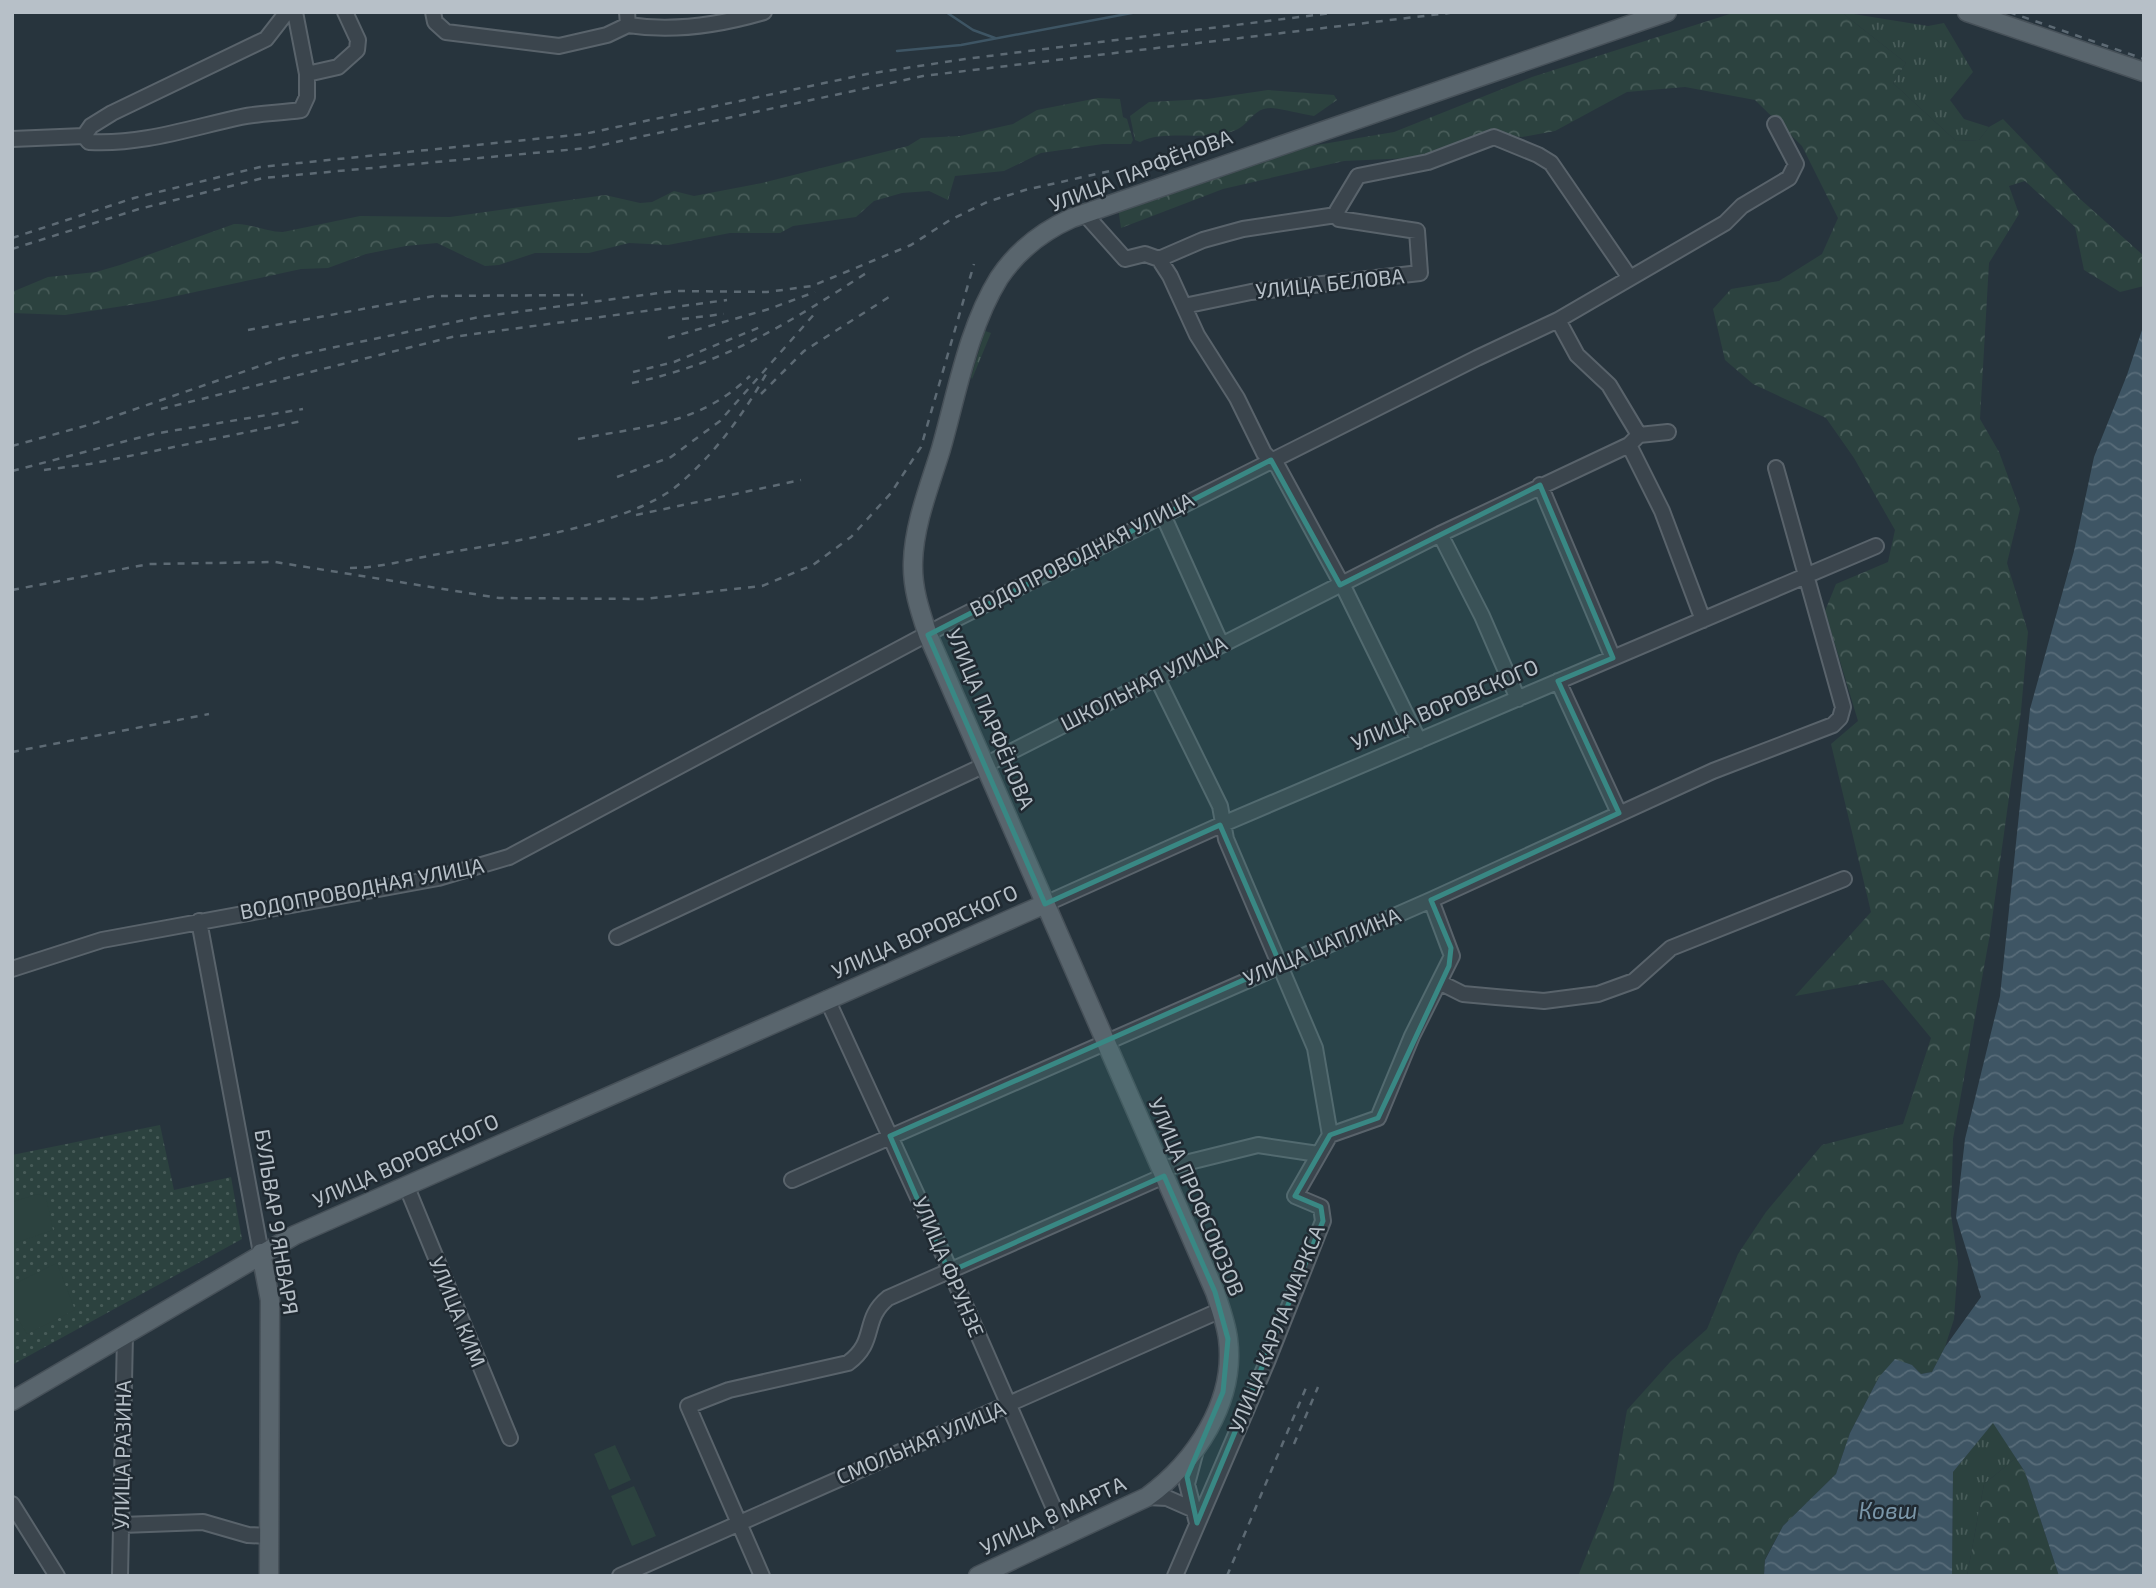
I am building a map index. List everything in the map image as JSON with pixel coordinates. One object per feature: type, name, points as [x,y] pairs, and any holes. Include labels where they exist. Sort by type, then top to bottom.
[{"type":"main road","name":"УЛИЦА ПАРФЁНОВА","points":[[1045,904],[928,635],[914,584],[915,541],[984,309],[999,279],[1028,245],[1084,213],[1667,12]]},
{"type":"main road","points":[[1967,12],[2144,72]]},
{"type":"main road","name":"УЛИЦА ВОРОВСКОГО","points":[[12,1401],[261,1253],[406,1185],[1045,904]]},
{"type":"main road","name":"УЛИЦА ПРОФСОЮЗОВ","points":[[1045,904],[1221,1310],[1228,1339],[1228,1368],[1219,1402],[1199,1446],[1169,1481],[1147,1497]]},
{"type":"main road","name":"БУЛЬВАР 9 ЯНВАРЯ","points":[[261,1253],[270,1300],[269,1576]]},
{"type":"main road","name":"УЛИЦА 8 МАРТА","points":[[978,1576],[1147,1497]]},
{"type":"street","points":[[84,136],[91,126],[112,113],[266,39],[287,12]]},
{"type":"street","points":[[84,136],[89,142],[104,143],[155,138],[244,116],[301,110],[307,97],[307,74],[295,12]]},
{"type":"street","points":[[307,74],[338,67],[357,50],[358,40],[345,12]]},
{"type":"street","points":[[433,12],[436,22],[446,32],[559,46],[607,35],[627,18],[664,29],[711,24],[762,13]]},
{"type":"street","name":"ВОДОПРОВОДНАЯ УЛИЦА","points":[[12,969],[102,940],[438,878],[491,864],[1163,515],[1558,320],[1725,223],[1742,206],[1789,178],[1796,164],[1775,124]]},
{"type":"street","points":[[12,139],[84,136]]},
{"type":"street","points":[[1084,213],[1125,259],[1144,254],[1159,259],[1203,240],[1243,229],[1336,215],[1359,176],[1428,162],[1494,137],[1551,163],[1630,278]]},
{"type":"street","name":"УЛИЦА БЕЛОВА","points":[[1184,306],[1251,292],[1420,274],[1418,231],[1339,219],[1336,215]]},
{"type":"street","points":[[1159,259],[1197,335],[1237,398],[1264,453],[1271,460],[1340,585],[1419,741]]},
{"type":"street","points":[[1558,320],[1577,355],[1609,385],[1634,440],[1703,620]]},
{"type":"street","name":"ШКОЛЬНАЯ УЛИЦА","points":[[617,937],[985,765],[1540,485],[1634,440],[1668,432]]},
{"type":"street","points":[[1776,468],[1805,578]]},
{"type":"street","points":[[1540,485],[1613,657]]},
{"type":"street","points":[[1163,515],[1221,644]]},
{"type":"street","points":[[1440,534],[1482,616],[1518,699]]},
{"type":"street","name":"УЛИЦА ВОРОВСКОГО","points":[[1045,904],[1223,824],[1876,546]]},
{"type":"street","name":"УЛИЦА ЦАПЛИНА","points":[[792,1180],[1431,900],[1713,771],[1833,724],[1840,718],[1843,707],[1805,578]]},
{"type":"street","points":[[1157,678],[1220,806],[1226,838],[1315,1048],[1330,1135],[1378,1118],[1439,982],[1449,966],[1451,948],[1431,900]]},
{"type":"street","points":[[1558,681],[1619,813]]},
{"type":"street","points":[[1439,982],[1463,994],[1496,998],[1544,1000],[1598,994],[1634,981],[1671,948],[1844,879]]},
{"type":"street","name":"БУЛЬВАР 9 ЯНВАРЯ","points":[[199,920],[261,1253]]},
{"type":"street","name":"УЛИЦА ФРУНЗЕ","points":[[827,999],[1066,1536]]},
{"type":"street","name":"УЛИЦА КАРЛА МАРКСА","points":[[1175,1576],[1194,1516],[1273,1349],[1323,1221],[1321,1207],[1295,1196],[1330,1135]]},
{"type":"street","points":[[762,1576],[688,1406],[729,1390],[848,1363],[863,1352],[875,1309],[888,1298],[1163,1173],[1258,1145],[1318,1154]]},
{"type":"street","name":"УЛИЦА КИМ","points":[[406,1185],[510,1438]]},
{"type":"street","name":"СМОЛЬНАЯ УЛИЦА","points":[[620,1576],[1221,1310]]},
{"type":"street","name":"УЛИЦА РАЗИНА","points":[[120,1576],[125,1334]]},
{"type":"street","points":[[1194,1516],[1187,1477],[1199,1446]]},
{"type":"street","points":[[1147,1497],[1167,1498],[1194,1516]]},
{"type":"street","points":[[12,1504],[57,1576]]},
{"type":"street","points":[[122,1525],[203,1522],[248,1535],[269,1536]]},
{"type":"highlighted area","points":[[1271,460],[1340,585],[1540,485],[1613,658],[1558,681],[1619,813],[1431,900],[1451,948],[1449,966],[1378,1118],[1330,1135],[1295,1196],[1321,1207],[1323,1221],[1197,1523],[1187,1477],[1223,1392],[1228,1339],[1215,1292],[1164,1176],[949,1272],[890,1136],[1280,964],[1220,825],[1045,904],[928,635]]},
{"type":"green space","points":[[1736,12],[1841,12],[1906,63],[1893,83],[1956,141],[1979,140],[1989,127],[2003,119],[2079,198],[2144,256],[2144,286],[2120,292],[2084,270],[2075,227],[2025,181],[2009,186],[2019,214],[1989,263],[1980,419],[1999,452],[2020,509],[2007,563],[2028,632],[2021,711],[1990,934],[1953,1139],[1951,1215],[1958,1262],[1954,1319],[1945,1347],[1932,1372],[1921,1374],[1912,1365],[1879,1377],[1850,1433],[1836,1474],[1783,1526],[1765,1559],[1764,1576],[1578,1576],[1613,1489],[1627,1410],[1671,1361],[1707,1329],[1738,1254],[1766,1212],[1822,1145],[1903,1124],[1931,1038],[1883,980],[1795,996],[1871,912],[1831,744],[1858,721],[1825,611],[1836,584],[1888,562],[1895,530],[1854,458],[1826,418],[1753,384],[1725,360],[1713,309],[1731,289],[1779,281],[1822,254],[1838,218],[1802,146],[1755,100],[1685,87],[1627,92],[1555,131],[1522,137],[1492,135],[1433,157],[1344,161],[1223,189],[1121,228],[1118,208],[1299,148],[1394,132],[1532,77]]},
{"type":"green space","points":[[1841,12],[1928,26],[1944,23],[1973,72],[1950,100],[1964,119],[1989,127],[1979,140],[1956,141],[1893,83],[1906,63]]},
{"type":"green space","points":[[1268,90],[1334,95],[1337,100],[1314,116],[1271,108],[1256,113],[1236,130],[1224,133],[1161,136],[1140,142],[1135,140],[1130,116],[1149,102],[1207,99]]},
{"type":"green space","points":[[1098,98],[1120,99],[1123,117],[1127,119],[1133,140],[1131,144],[1103,144],[1041,153],[1004,171],[955,176],[948,200],[929,191],[902,193],[874,201],[856,217],[793,226],[780,233],[730,233],[668,245],[629,243],[589,253],[535,253],[499,265],[485,266],[437,243],[406,246],[366,254],[328,268],[301,269],[149,302],[65,315],[12,313],[12,292],[48,277],[96,272],[234,224],[283,232],[360,216],[450,217],[605,195],[640,203],[652,202],[674,191],[694,196],[762,183],[908,146],[921,138],[960,136],[1013,124],[1037,110]]},
{"type":"green space","points":[[985,331],[991,333],[972,379],[971,377]]},
{"type":"green space","points":[[160,1125],[174,1190],[231,1177],[242,1239],[12,1365],[12,1155]]},
{"type":"green space","points":[[38,1194],[46,1197],[53,1230],[12,1244],[12,1202]]},
{"type":"green space","points":[[57,1263],[75,1310],[27,1334],[12,1309],[12,1285]]},
{"type":"green space","points":[[1993,1422],[2016,1458],[1984,1484],[1967,1576],[1952,1576],[1953,1472]]},
{"type":"green space","points":[[615,1445],[631,1480],[609,1490],[594,1454]]},
{"type":"green space","points":[[2016,1458],[2025,1472],[2059,1576],[1967,1576],[1984,1484]]},
{"type":"green space","points":[[634,1486],[656,1536],[632,1546],[611,1496]]},
{"type":"water","name":"Ковш","points":[[2144,324],[2144,1576],[2059,1576],[2025,1472],[1993,1423],[1953,1472],[1952,1576],[1764,1576],[1765,1560],[1783,1526],[1836,1474],[1850,1433],[1879,1377],[1895,1359],[1912,1365],[1921,1374],[1932,1372],[1945,1347],[1981,1297],[1956,1217],[1965,1139],[2000,996],[2030,709],[2074,551],[2094,457]]},
{"type":"waterway","points":[[946,12],[973,30],[995,38]]},
{"type":"waterway","points":[[897,51],[961,45],[1137,12]]},
{"type":"railway","points":[[12,238],[134,198],[260,167],[584,134],[867,74],[965,59],[1339,12]]},
{"type":"railway","points":[[12,249],[139,209],[263,178],[588,148],[923,76],[1457,12]]},
{"type":"railway","points":[[2009,12],[2144,59]]},
{"type":"railway","points":[[12,446],[92,424],[283,358],[479,317],[674,291],[767,292],[812,286],[911,245],[950,220],[987,202],[1025,190],[1110,171]]},
{"type":"railway","points":[[12,590],[149,564],[275,562],[499,598],[644,599],[762,586],[813,565],[851,537],[891,493],[921,447],[974,264]]},
{"type":"railway","points":[[632,383],[666,375],[727,353],[811,308],[868,272]]},
{"type":"railway","points":[[668,338],[769,309],[815,292]]},
{"type":"railway","points":[[248,330],[434,296],[583,295]]},
{"type":"railway","points":[[761,394],[804,351],[889,297]]},
{"type":"railway","points":[[161,409],[452,337],[727,300]]},
{"type":"railway","points":[[617,477],[671,457],[720,421],[817,311]]},
{"type":"railway","points":[[682,319],[724,314]]},
{"type":"railway","points":[[633,372],[674,362],[763,326]]},
{"type":"railway","points":[[350,568],[384,565],[530,538],[629,512],[656,499],[692,472],[718,445],[740,416],[769,369]]},
{"type":"railway","points":[[578,439],[648,426],[691,414],[711,405],[750,376]]},
{"type":"railway","points":[[12,471],[153,434],[303,409]]},
{"type":"railway","points":[[44,470],[90,464],[302,421]]},
{"type":"railway","points":[[636,515],[801,480]]},
{"type":"railway","points":[[12,752],[209,714]]},
{"type":"railway","points":[[1227,1576],[1308,1383]]},
{"type":"railway","points":[[1294,1444],[1318,1387]]}]
